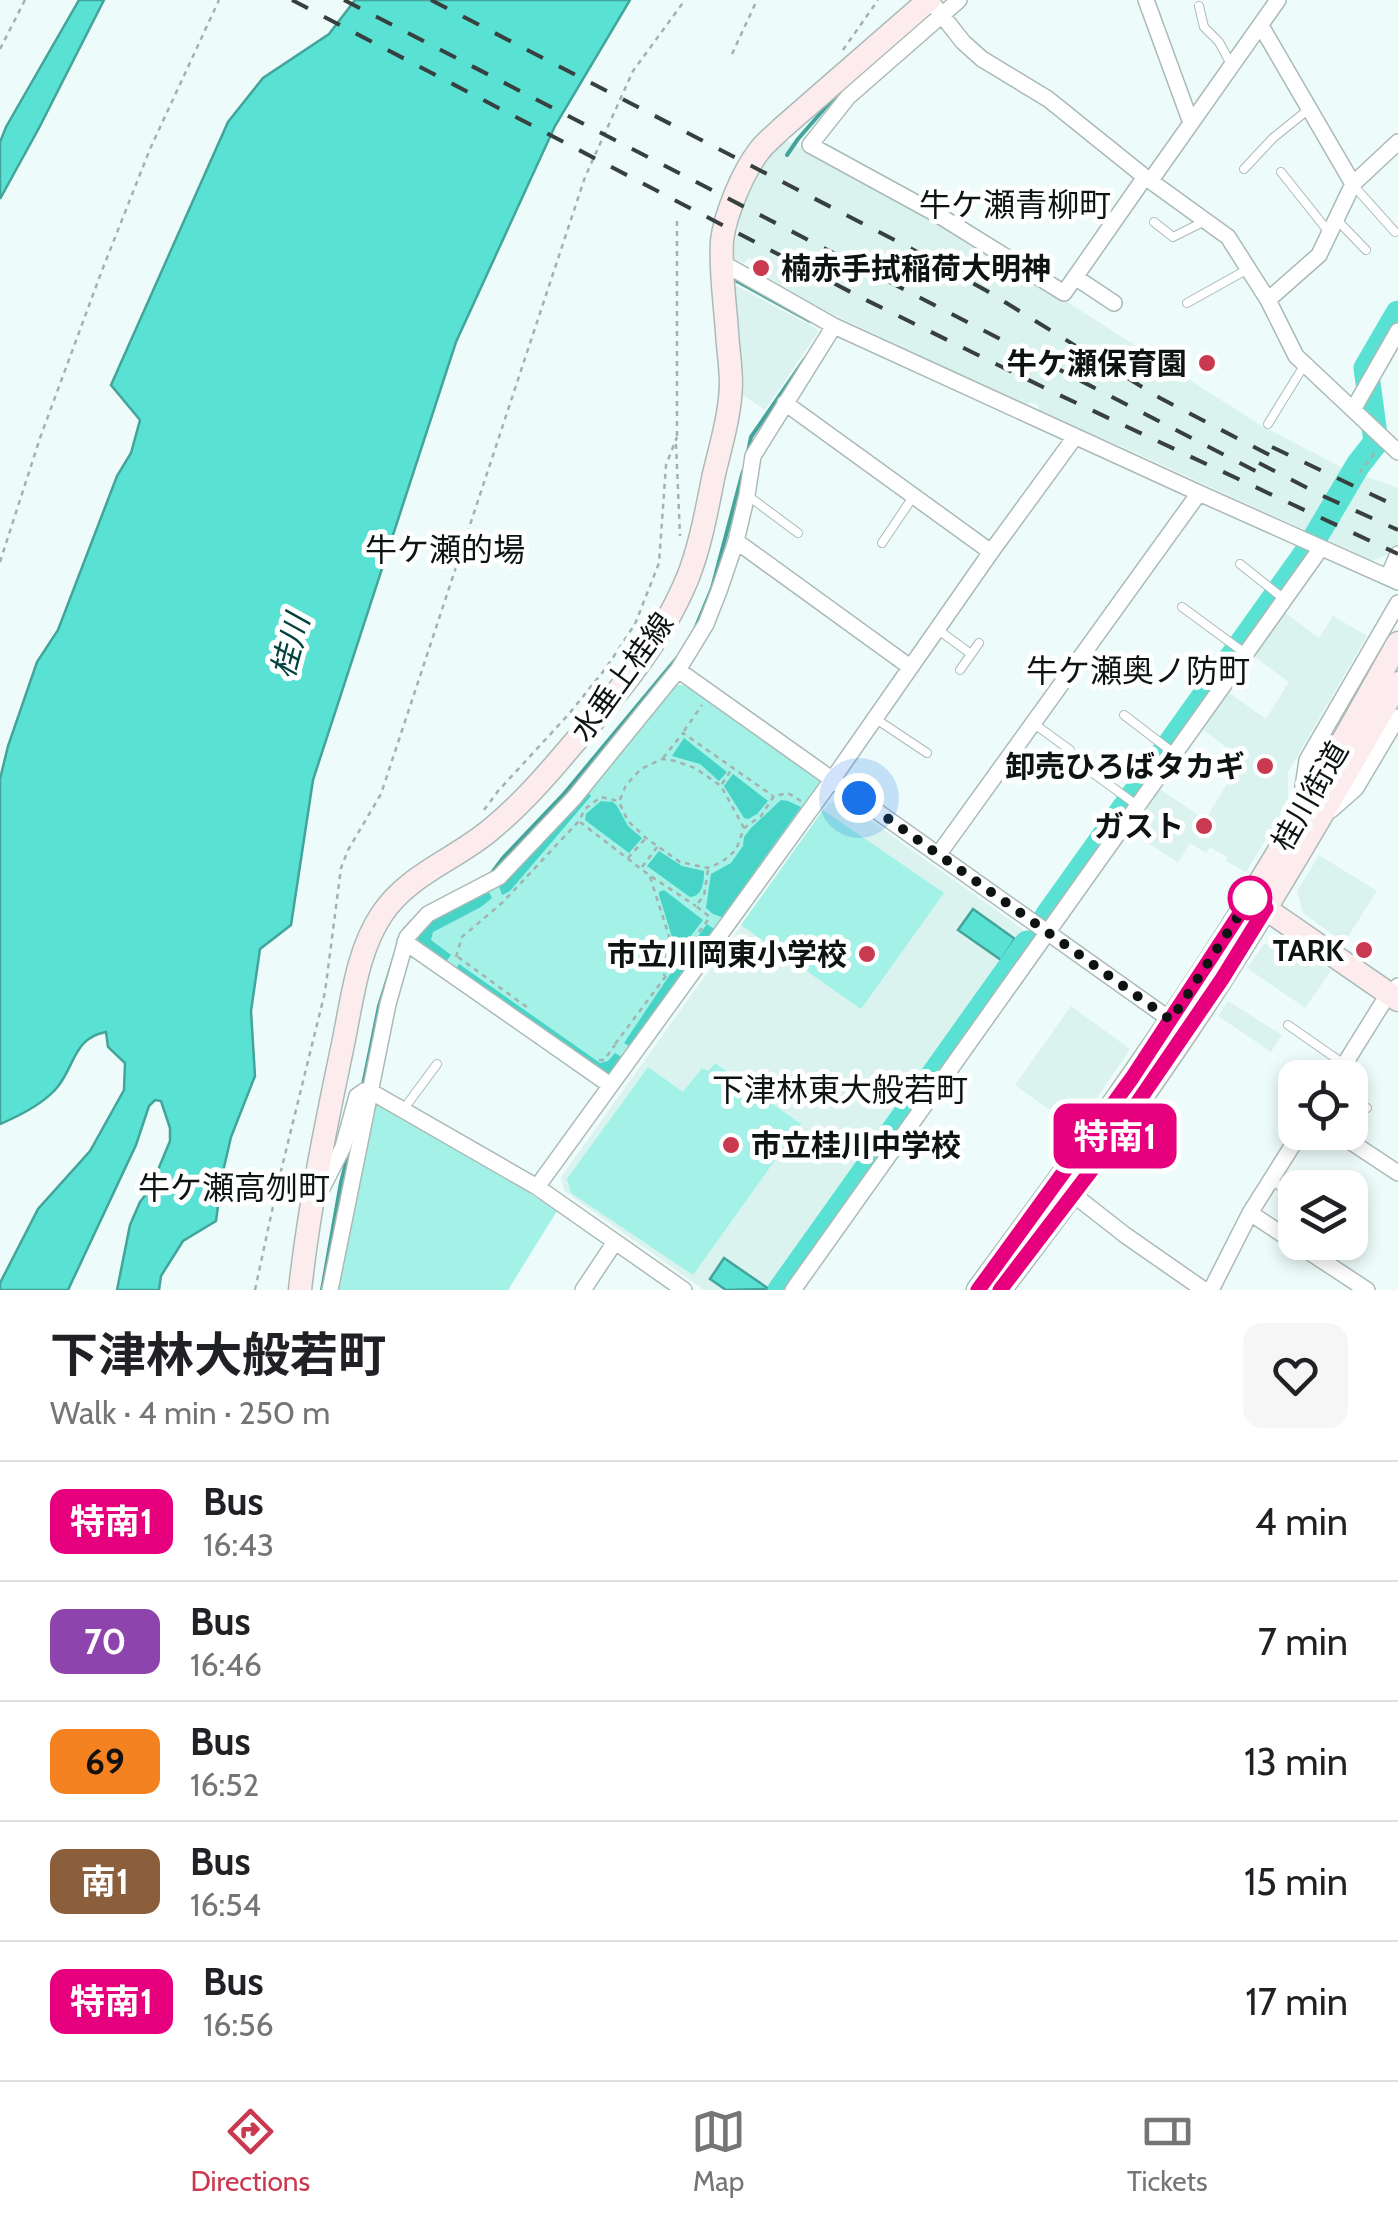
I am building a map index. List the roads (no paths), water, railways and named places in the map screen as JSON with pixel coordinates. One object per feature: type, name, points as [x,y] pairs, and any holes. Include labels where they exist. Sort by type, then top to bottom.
[{"type":"main road","name":"水垂上桂線","points":[[300,1290],[311,1208],[354,990],[368,939],[398,894],[503,819],[554,766],[606,707],[662,630],[689,574],[698,544],[730,400],[731,268],[723,236],[736,194],[759,151],[780,129],[934,6]]},
{"type":"main road","name":"桂川街道","points":[[1313,812],[1398,644]]},
{"type":"main road","name":"桂川街道","points":[[1000,1290],[1179,1025],[1398,682]]},
{"type":"main road","points":[[1258,903],[1395,994]]},
{"type":"main road","name":"桂川街道","points":[[978,1290],[1065,1189]]},
{"type":"street","points":[[959,0],[934,6],[848,97],[810,145],[940,216],[1064,293],[1278,0]]},
{"type":"street","points":[[1146,0],[1191,123]]},
{"type":"street","points":[[934,6],[982,59],[1048,100],[1228,237],[1268,300],[1296,356],[1398,452]]},
{"type":"street","points":[[1262,26],[1353,184]]},
{"type":"street","points":[[1268,300],[1319,254],[1353,184],[1398,142]]},
{"type":"street","points":[[731,268],[834,326],[1393,579],[1398,554]]},
{"type":"street","points":[[1075,277],[1114,303]]},
{"type":"street","points":[[330,1290],[364,1092],[407,937],[428,914],[499,877],[574,798],[678,670],[706,624],[736,541],[753,456],[834,326]]},
{"type":"street","points":[[1354,409],[1398,331]]},
{"type":"street","points":[[785,403],[991,552]]},
{"type":"street","points":[[537,1187],[1075,437]]},
{"type":"street","points":[[938,855],[1199,494]]},
{"type":"street","points":[[736,541],[910,667]]},
{"type":"street","points":[[793,1290],[1284,600],[1316,546]]},
{"type":"street","points":[[1398,604],[1307,760],[1302,794],[1313,812],[1356,788],[1398,717]]},
{"type":"street","points":[[678,670],[1179,1025]]},
{"type":"street","points":[[405,942],[610,1085]]},
{"type":"street","points":[[1348,1060],[1395,994]]},
{"type":"street","points":[[311,1208],[343,1147],[364,1092]]},
{"type":"street","points":[[364,1092],[537,1187],[684,1290]]},
{"type":"street","points":[[1065,1189],[1208,1290],[1290,1150]]},
{"type":"street","points":[[1363,1150],[1398,1173]]},
{"type":"street","points":[[1250,1213],[1367,1290]]},
{"type":"street","points":[[583,1290],[615,1242]]},
{"type":"lane","points":[[1199,6],[1204,27],[1219,42],[1232,66]]},
{"type":"lane","points":[[1244,169],[1272,138],[1309,109]]},
{"type":"lane","points":[[1281,172],[1333,227],[1366,250]]},
{"type":"lane","points":[[1353,184],[1394,232]]},
{"type":"lane","points":[[1154,222],[1173,237],[1207,220]]},
{"type":"lane","points":[[1188,303],[1248,268]]},
{"type":"lane","points":[[1268,424],[1305,364]]},
{"type":"lane","points":[[747,495],[798,533]]},
{"type":"lane","points":[[882,544],[914,496]]},
{"type":"lane","points":[[1240,564],[1284,600]]},
{"type":"lane","points":[[1182,607],[1246,654]]},
{"type":"lane","points":[[937,629],[971,654]]},
{"type":"lane","points":[[960,670],[979,643]]},
{"type":"lane","points":[[1124,715],[1175,754]]},
{"type":"lane","points":[[875,718],[926,753]]},
{"type":"lane","points":[[1032,723],[1070,750]]},
{"type":"lane","points":[[1082,765],[1138,806]]},
{"type":"lane","points":[[1288,1026],[1327,1060]]},
{"type":"lane","points":[[403,1110],[437,1064]]},
{"type":"lane","points":[[1272,1180],[1278,1185]]},
{"type":"water","points":[[79,0],[104,0],[0,199],[0,142]]},
{"type":"water","name":"桂川","points":[[355,0],[630,0],[555,126],[456,342],[313,780],[291,925],[260,949],[251,1011],[255,1076],[231,1137],[216,1221],[183,1241],[161,1276],[159,1290],[117,1290],[130,1225],[170,1141],[161,1101],[155,1100],[68,1290],[0,1290],[38,1209],[90,1151],[124,1090],[125,1063],[108,1047],[106,1032],[95,1035],[80,1047],[62,1082],[49,1096],[0,1124],[0,779],[8,746],[37,662],[58,630],[117,476],[131,453],[140,420],[111,385],[228,122],[263,78],[329,34]]},
{"type":"water","points":[[973,909],[1015,939],[1001,960],[958,930]]},
{"type":"water","points":[[724,1258],[769,1289],[726,1290],[710,1279]]},
{"type":"waterway","points":[[891,48],[934,12]]},
{"type":"waterway","points":[[787,155],[838,93]]},
{"type":"waterway","points":[[737,279],[810,321]]},
{"type":"waterway","points":[[1047,916],[1306,553],[1376,442],[1366,368],[1398,313]]},
{"type":"waterway","points":[[748,452],[751,437],[805,359]]},
{"type":"waterway","points":[[695,629],[712,588],[743,471]]},
{"type":"waterway","points":[[491,874],[563,795],[677,658]]},
{"type":"waterway","points":[[404,930],[421,912]]},
{"type":"waterway","points":[[363,1085],[379,1006],[400,939]]},
{"type":"waterway","points":[[780,1290],[1027,943]]},
{"type":"waterway","points":[[322,1290],[350,1148]]},
{"type":"railway","points":[[292,0],[862,298],[1398,554]]},
{"type":"railway","points":[[344,0],[1267,477]]},
{"type":"railway","points":[[431,0],[910,248],[1160,398],[1281,461]]},
{"type":"railway","points":[[1272,447],[1398,507]]},
{"type":"railway","points":[[1259,463],[1398,530]]},
{"type":"place","name":"楠赤手拭稲荷大明神","points":[[761,268]]},
{"type":"place","name":"牛ケ瀬保育園","points":[[1207,363]]},
{"type":"place","name":"卸売ひろばタカギ","points":[[1265,766]]},
{"type":"place","name":"ガスト","points":[[1204,826]]},
{"type":"place","name":"TARK","points":[[1364,950]]},
{"type":"place","name":"市立川岡東小学校","points":[[867,954]]},
{"type":"place","name":"市立桂川中学校","points":[[731,1145]]},
{"type":"district","name":"牛ケ瀬青柳町","points":[[1015,204]]},
{"type":"district","name":"牛ケ瀬的場","points":[[445,549]]},
{"type":"district","name":"牛ケ瀬奥ノ防町","points":[[1138,670]]},
{"type":"district","name":"下津林東大般若町","points":[[840,1089]]},
{"type":"district","name":"牛ケ瀬高刎町","points":[[234,1187]]}]
